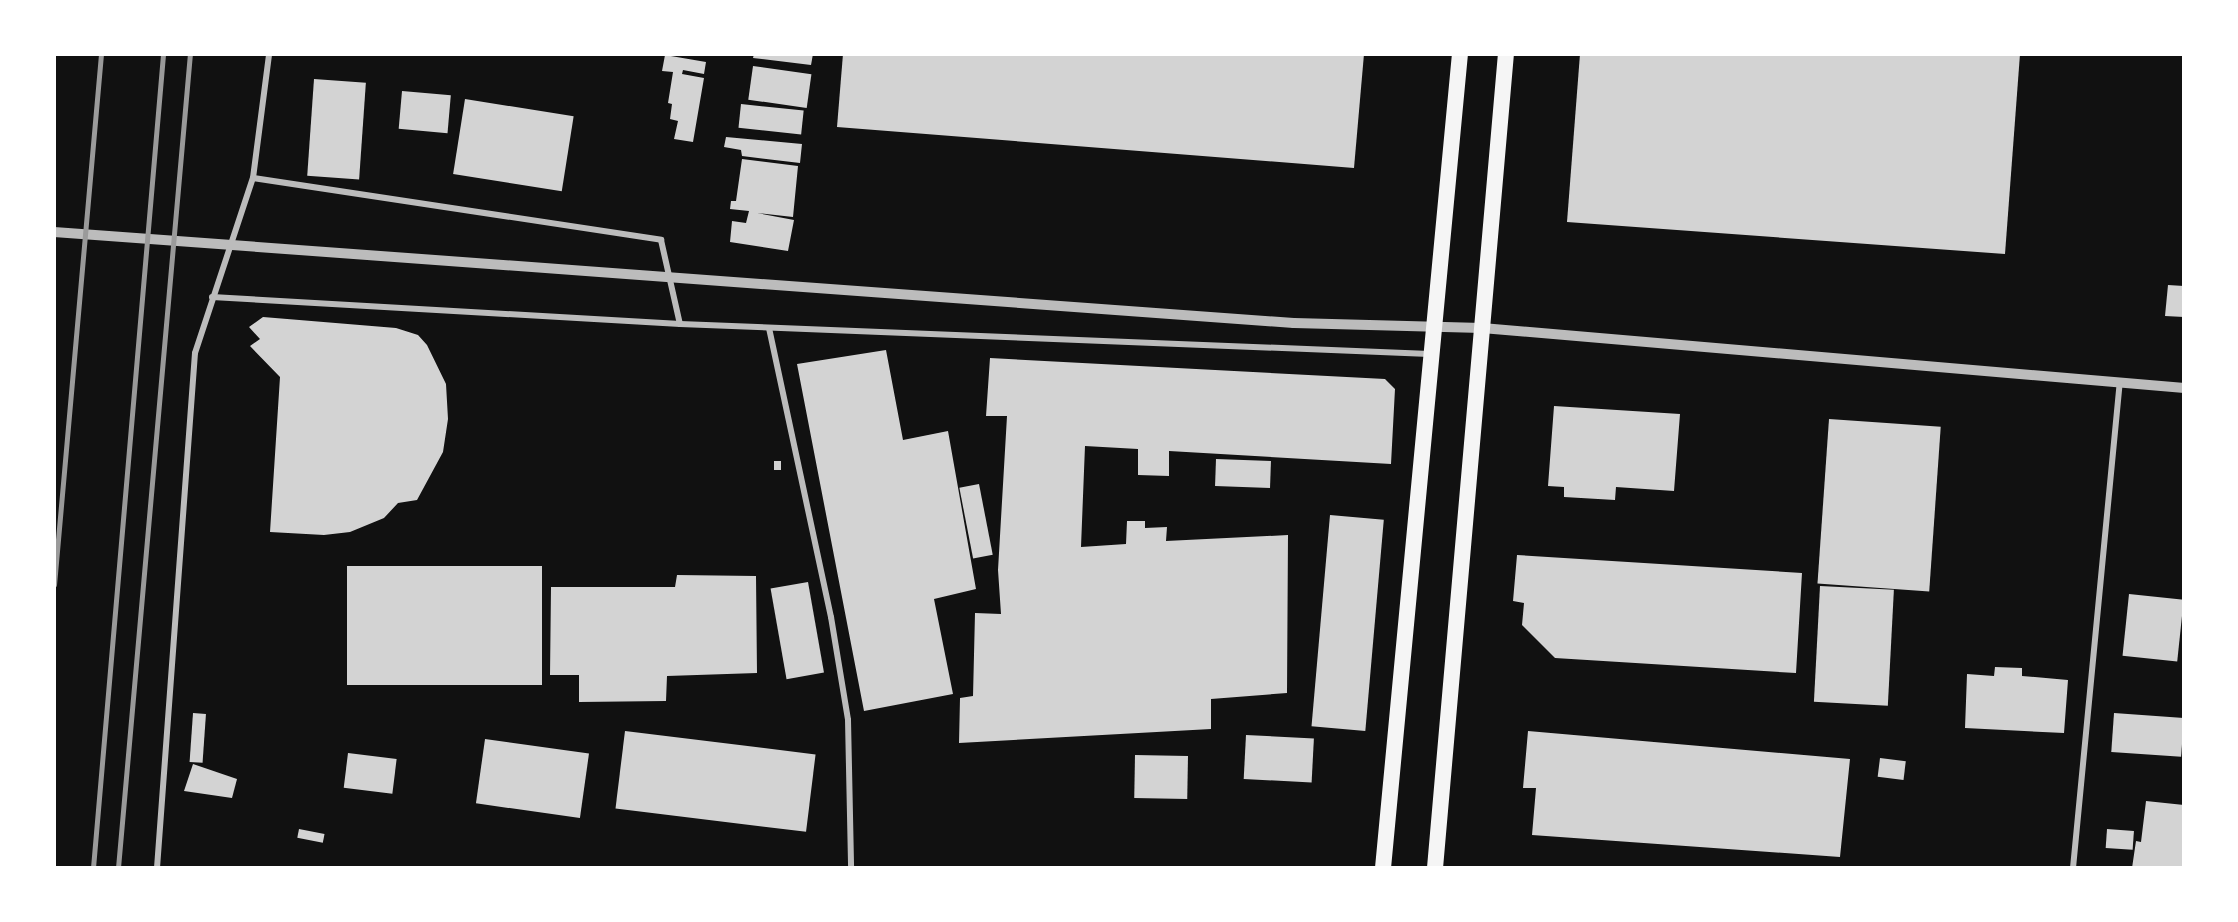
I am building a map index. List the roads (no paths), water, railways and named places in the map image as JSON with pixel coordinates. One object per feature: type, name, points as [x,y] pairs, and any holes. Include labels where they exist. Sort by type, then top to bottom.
[{"type":"highway","points":[[1383,868],[1460,54]]},
{"type":"highway","points":[[1435,868],[1506,54]]},
{"type":"street","points":[[157,868],[195,353],[253,178],[269,54]]},
{"type":"street","points":[[253,178],[661,240],[680,324]]},
{"type":"street","points":[[54,232],[1294,323],[1482,327],[2184,388]]},
{"type":"street","points":[[212,297],[680,324],[1433,354]]},
{"type":"street","points":[[769,328],[831,617],[848,720],[851,868]]},
{"type":"street","points":[[2073,868],[2120,384]]},
{"type":"railway","points":[[54,585],[101,54]]},
{"type":"railway","points":[[93,868],[163,54]]},
{"type":"railway","points":[[118,868],[190,54]]}]
